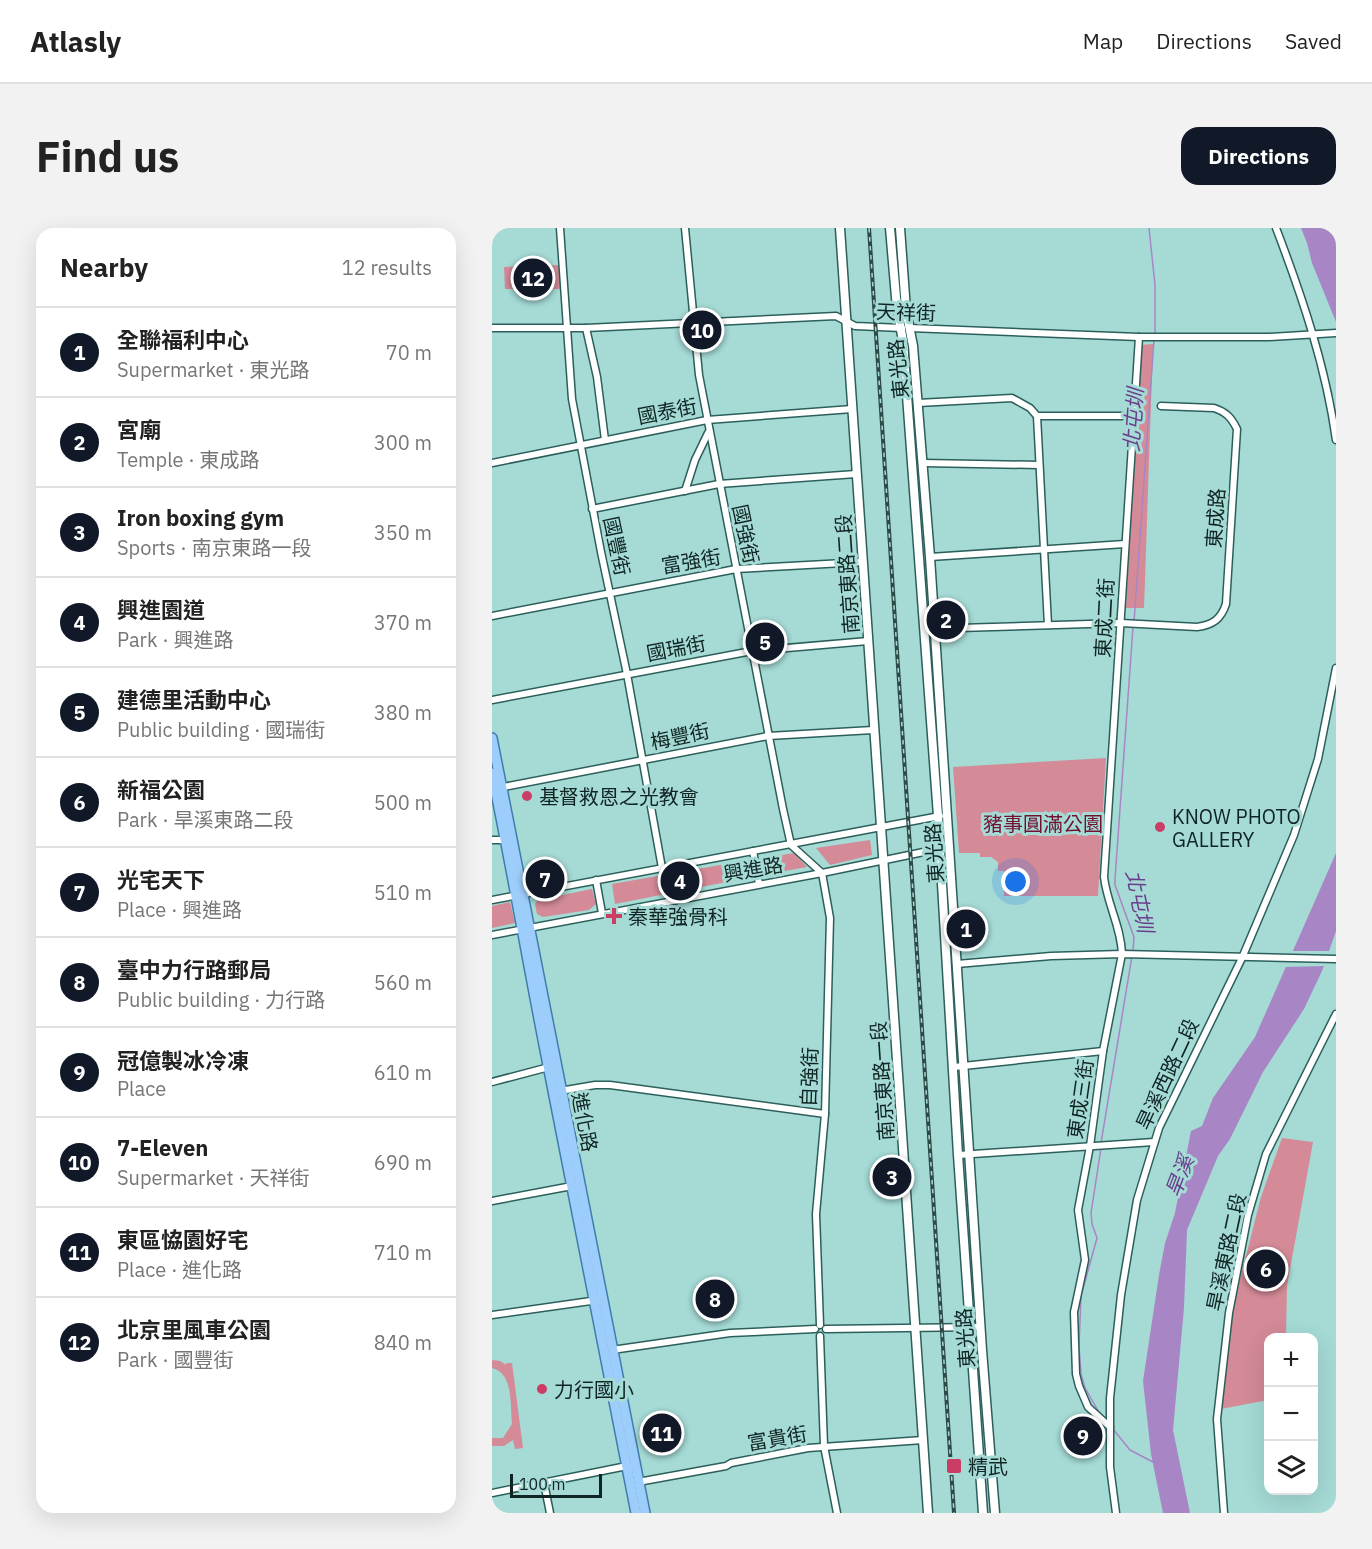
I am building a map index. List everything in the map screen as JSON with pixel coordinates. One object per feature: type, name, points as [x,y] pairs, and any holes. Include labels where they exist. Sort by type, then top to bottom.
[{"type":"main road","name":"進化路","points":[[492,738],[496,788],[505,840],[521,894]]},
{"type":"main road","name":"進化路","points":[[492,773],[521,894],[557,1091],[599,1300],[636,1513]]},
{"type":"main road","name":"進化路","points":[[527,928],[549,1067],[557,1091],[572,1185],[599,1300]]},
{"type":"main road","name":"進化路","points":[[608,1350],[645,1513]]},
{"type":"street","name":"國豐街","points":[[560,228],[572,399],[663,868]]},
{"type":"street","name":"國強街","points":[[685,228],[699,375],[791,845]]},
{"type":"street","name":"南京東路二段","points":[[840,228],[881,826]]},
{"type":"street","name":"東光路","points":[[891,228],[897,309],[906,328],[918,403],[930,558],[959,1067],[970,1154],[983,1513]]},
{"type":"street","name":"東光路","points":[[900,228],[925,629],[943,815]]},
{"type":"street","points":[[1276,228],[1297,283],[1312,335],[1330,404],[1336,440]]},
{"type":"street","name":"天祥街","points":[[492,328],[567,328],[836,316],[855,326],[1139,337],[1336,333]]},
{"type":"street","points":[[586,327],[597,377],[605,440]]},
{"type":"street","name":"東成二街","points":[[1108,900],[1104,877],[1139,337]]},
{"type":"street","points":[[918,403],[1012,398],[1030,408],[1037,416],[1048,625]]},
{"type":"street","name":"東成路","points":[[1121,623],[1208,626],[1223,614],[1226,604],[1237,429],[1228,414],[1221,410],[1161,406]]},
{"type":"street","name":"國泰街","points":[[492,463],[707,420],[852,409]]},
{"type":"street","points":[[1037,416],[1133,416]]},
{"type":"street","points":[[685,491],[695,460],[709,431]]},
{"type":"street","points":[[923,463],[1039,465]]},
{"type":"street","points":[[592,508],[719,484],[856,474]]},
{"type":"street","points":[[930,558],[1125,544]]},
{"type":"street","name":"富強街","points":[[492,616],[736,569],[862,562]]},
{"type":"street","points":[[925,629],[1121,623]]},
{"type":"street","name":"國瑞街","points":[[492,700],[752,651],[868,641]]},
{"type":"street","name":"旱溪西路二段","points":[[1116,1513],[1110,1467],[1111,1387],[1121,1295],[1137,1200],[1154,1142],[1242,958],[1294,835],[1318,759],[1336,668]]},
{"type":"street","name":"梅豐街","points":[[496,788],[768,736],[873,730]]},
{"type":"street","name":"興進路","points":[[492,900],[943,815]]},
{"type":"street","name":"南京東路一段","points":[[881,826],[928,1513]]},
{"type":"street","points":[[492,840],[505,840]]},
{"type":"street","points":[[791,845],[822,873]]},
{"type":"street","name":"東光路","points":[[945,847],[957,964],[958,1155],[995,1513]]},
{"type":"street","name":"興進路","points":[[492,935],[822,873],[945,847]]},
{"type":"street","points":[[753,851],[759,884]]},
{"type":"street","name":"自強街","points":[[820,1328],[816,1214],[825,1114],[830,918],[822,873]]},
{"type":"street","points":[[596,880],[602,913]]},
{"type":"street","name":"東成三街","points":[[1108,900],[1118,927],[1123,954],[1103,1051],[1090,1146],[1078,1210],[1085,1260],[1074,1312],[1079,1386],[1089,1407],[1110,1427]]},
{"type":"street","points":[[957,964],[1051,956],[1123,954],[1336,959]]},
{"type":"street","name":"旱溪東路二段","points":[[1224,1513],[1218,1419],[1229,1313],[1248,1215],[1266,1154],[1336,1014]]},
{"type":"street","points":[[959,1067],[1103,1051]]},
{"type":"street","points":[[492,1082],[549,1067]]},
{"type":"street","points":[[557,1091],[610,1085],[825,1114]]},
{"type":"street","points":[[958,1155],[1154,1142]]},
{"type":"street","points":[[492,1201],[572,1185]]},
{"type":"street","points":[[492,1315],[599,1300]]},
{"type":"street","points":[[608,1350],[730,1333],[820,1328],[975,1327]]},
{"type":"street","points":[[820,1328],[816,1334],[820,1336],[824,1446],[837,1513]]},
{"type":"street","name":"富貴街","points":[[639,1482],[808,1448],[922,1440]]},
{"type":"street","points":[[492,1493],[627,1466],[639,1482]]},
{"type":"street","points":[[544,1483],[550,1513]]},
{"type":"green space","points":[[561,265],[562,289],[505,289],[504,267]]},
{"type":"green space","points":[[1153,344],[1144,608],[1126,608],[1141,345]]},
{"type":"green space","name":"豬事圓滿公園","points":[[1106,758],[1098,896],[1004,896],[1004,871],[998,871],[998,862],[991,857],[980,857],[980,853],[959,853],[953,767]]},
{"type":"green space","points":[[870,840],[872,855],[830,865],[816,848]]},
{"type":"green space","points":[[794,853],[807,867],[769,874],[766,858]]},
{"type":"green space","points":[[749,860],[754,873],[747,878],[615,904],[612,884]]},
{"type":"green space","points":[[592,889],[596,904],[589,910],[543,917],[537,914],[535,904],[538,900]]},
{"type":"green space","points":[[510,902],[515,923],[492,928],[492,906]]},
{"type":"green space","points":[[1282,1138],[1313,1142],[1287,1286],[1286,1333],[1264,1333],[1264,1401],[1221,1409],[1231,1315],[1261,1197]]},
{"type":"green space","points":[[492,1360],[506,1365],[506,1363],[512,1363],[523,1448],[515,1449],[513,1440],[504,1446],[492,1446],[492,1438],[503,1438],[512,1424],[510,1391],[504,1376],[492,1368]]},
{"type":"shaded area","points":[[1301,228],[1336,228],[1336,322],[1312,263]]},
{"type":"shaded area","points":[[1336,853],[1336,931],[1322,971],[1304,1009],[1263,1072],[1230,1139],[1218,1156],[1187,1230],[1184,1308],[1173,1430],[1190,1513],[1163,1513],[1151,1454],[1143,1381],[1165,1243],[1175,1213],[1191,1131],[1202,1126],[1213,1098],[1255,1037]]},
{"type":"pier","points":[[1290,951],[1332,951],[1326,966],[1283,967]]},
{"type":"waterway","name":"北屯圳","points":[[1149,228],[1155,285],[1155,335]]},
{"type":"waterway","name":"北屯圳","points":[[1134,622],[1154,340]]},
{"type":"waterway","name":"北屯圳","points":[[1133,627],[1115,885],[1134,937],[1133,951]]},
{"type":"waterway","name":"北屯圳","points":[[1101,1143],[1132,956]]},
{"type":"waterway","name":"北屯圳","points":[[1100,1414],[1085,1388],[1081,1374],[1079,1346],[1081,1296],[1097,1238],[1091,1213],[1101,1148]]},
{"type":"waterway","name":"北屯圳","points":[[1113,1429],[1130,1450],[1155,1463]]},
{"type":"railway","points":[[869,228],[954,1513]]},
{"type":"place","name":"北京里風車公園","points":[[533,278]]},
{"type":"place","name":"7-Eleven","points":[[702,330]]},
{"type":"place","name":"宮廟","points":[[946,620]]},
{"type":"place","name":"建德里活動中心","points":[[765,642]]},
{"type":"place","name":"基督救恩之光教會","points":[[527,796]]},
{"type":"place","name":"KNOW PHOTO GALLERY","points":[[1160,827]]},
{"type":"place","name":"光宅天下","points":[[545,879]]},
{"type":"place","name":"興進園道","points":[[680,881]]},
{"type":"place","name":"秦華強骨科","points":[[614,916]]},
{"type":"place","name":"全聯福利中心","points":[[966,929]]},
{"type":"place","name":"Iron boxing gym","points":[[892,1177]]},
{"type":"place","name":"新福公園","points":[[1266,1269]]},
{"type":"place","name":"臺中力行路郵局","points":[[715,1299]]},
{"type":"place","name":"力行國小","points":[[542,1389]]},
{"type":"place","name":"東區恊園好宅","points":[[662,1433]]},
{"type":"place","name":"冠億製冰冷凍","points":[[1083,1436]]},
{"type":"place","name":"精武","points":[[954,1466]]},
{"type":"water label","name":"旱溪","points":[[1179,1176]]}]
